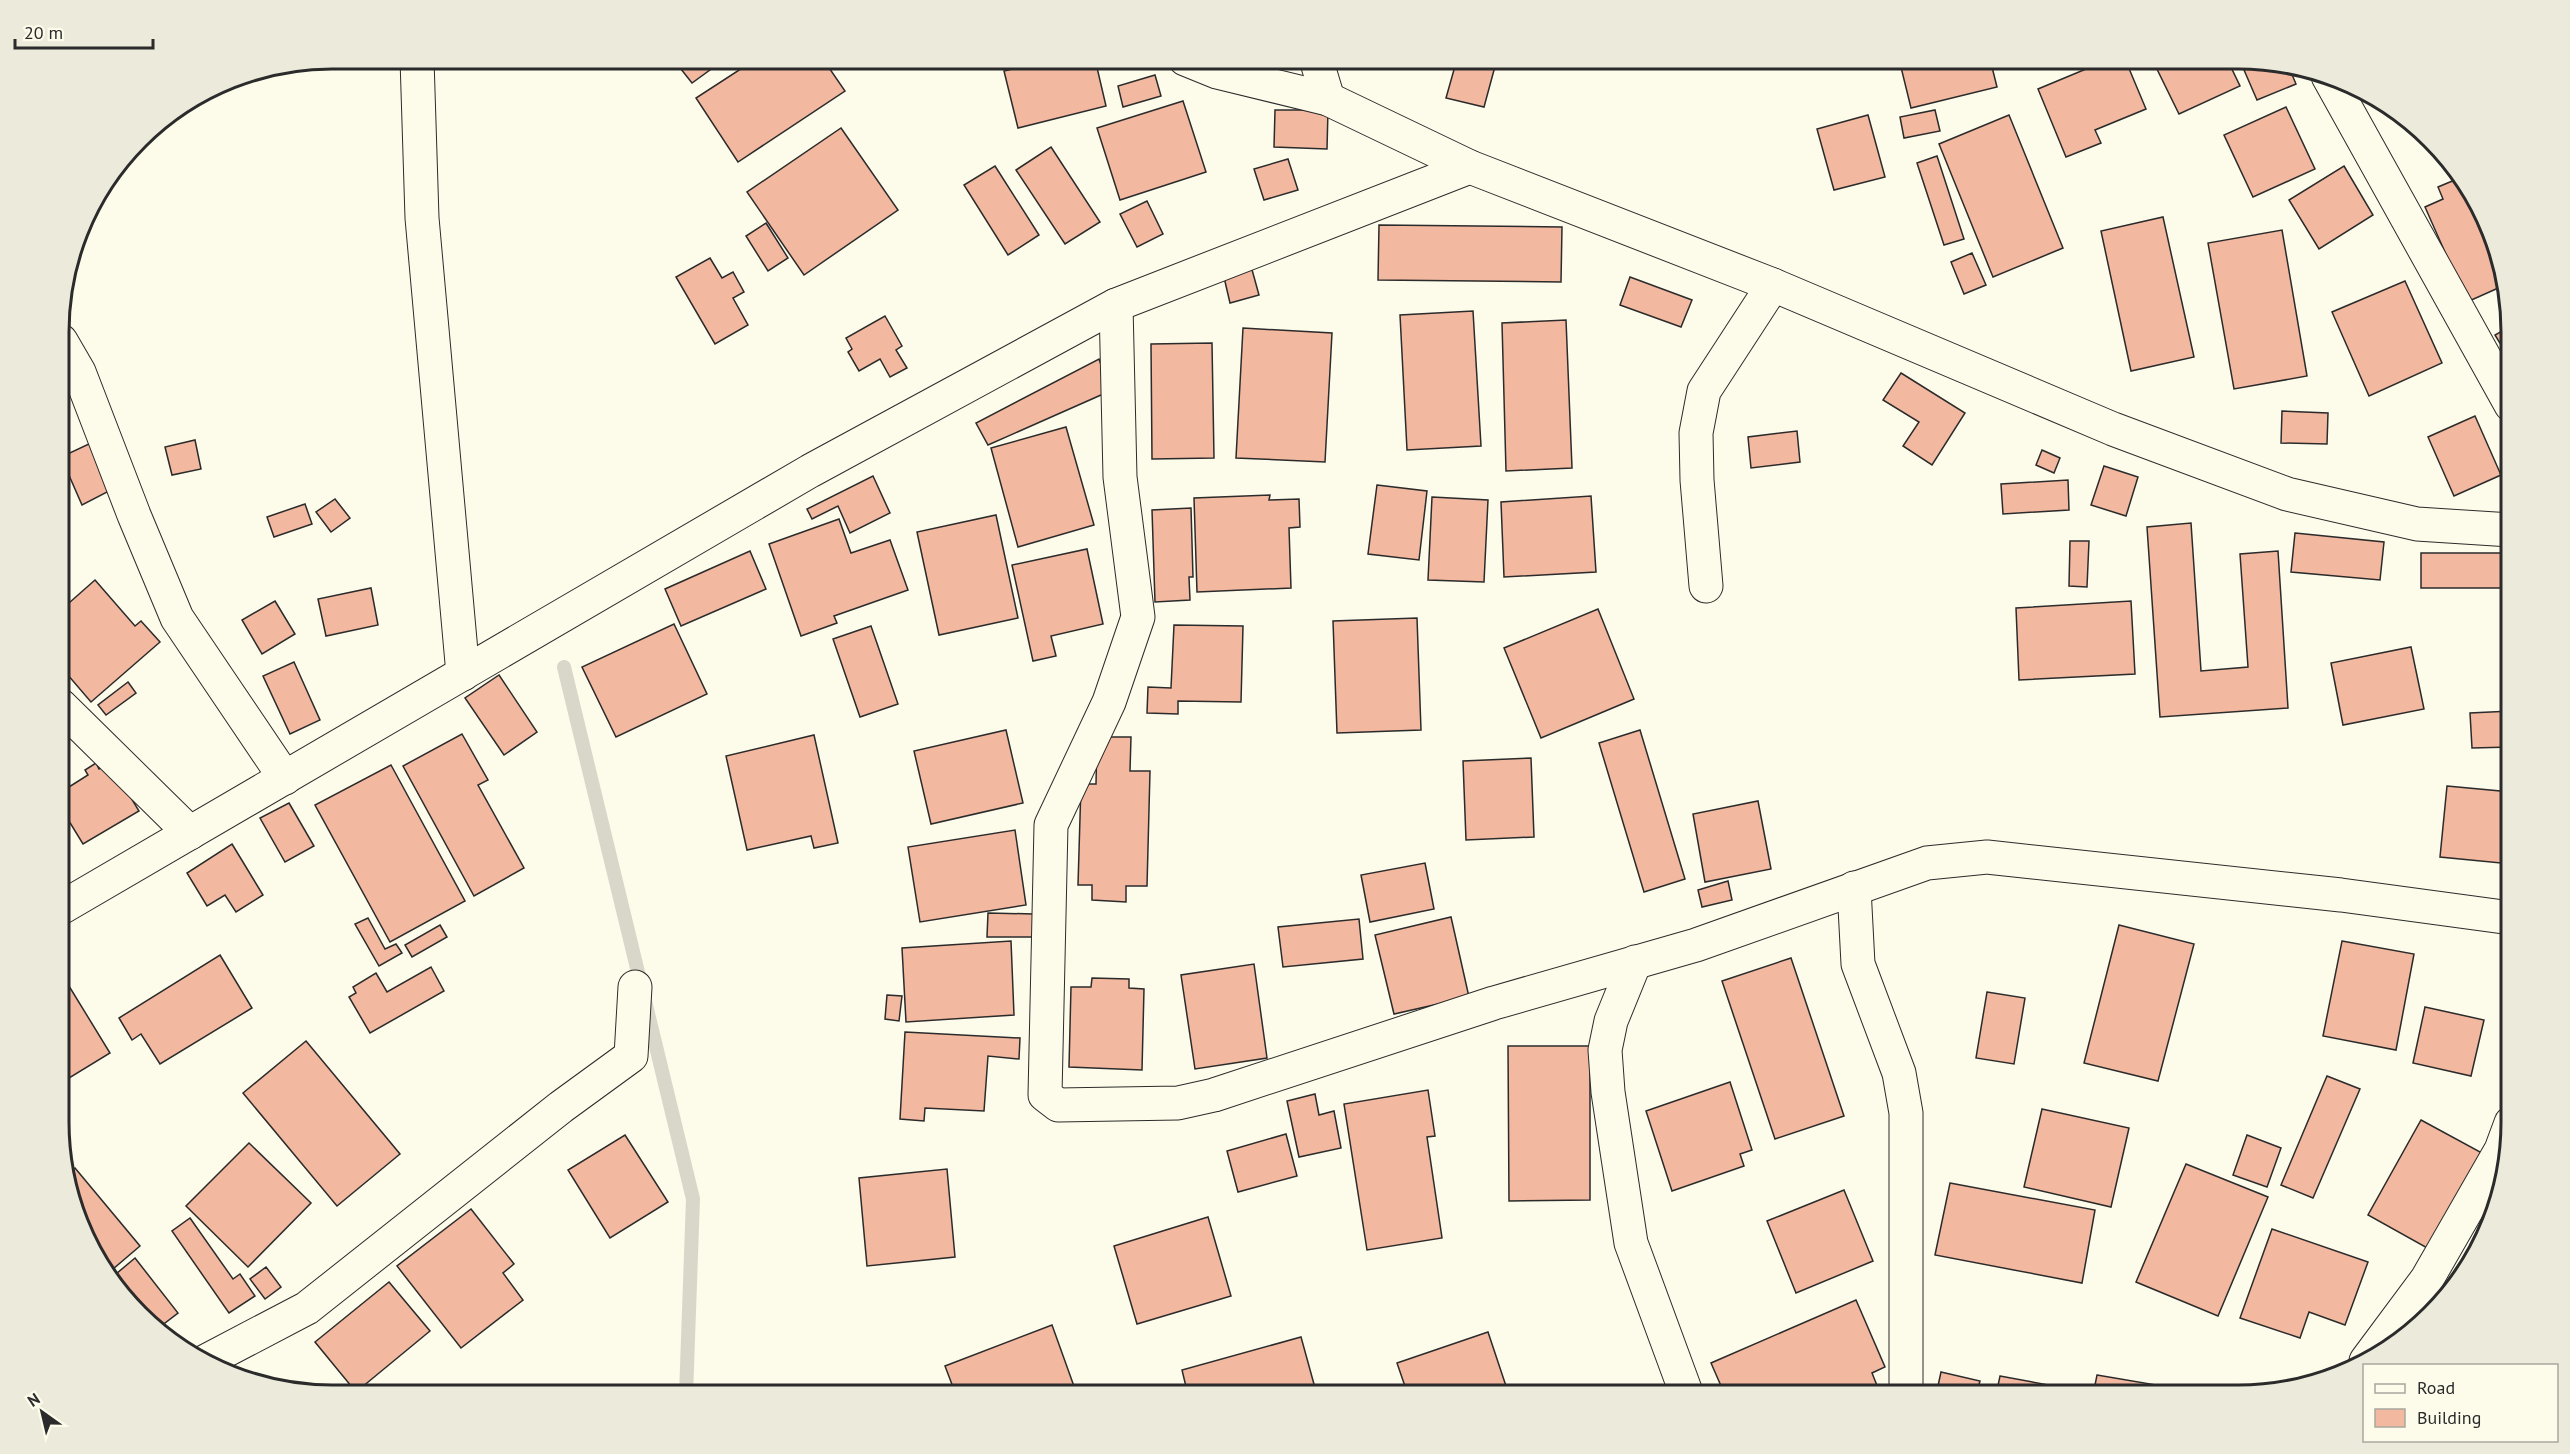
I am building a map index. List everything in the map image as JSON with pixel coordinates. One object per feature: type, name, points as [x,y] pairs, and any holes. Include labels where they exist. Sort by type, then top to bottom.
[{"type":"street","points":[[417,69],[422,218],[463,674]]},
{"type":"street","points":[[1210,69],[1328,99],[1470,167],[1773,285],[2113,429],[2287,494],[2417,524],[2501,529]]},
{"type":"street","points":[[1319,69],[1328,99]]},
{"type":"street","points":[[2334,87],[2501,387]]},
{"type":"street","points":[[69,903],[810,471],[1116,305],[1470,167]]},
{"type":"street","points":[[1706,586],[1697,480],[1696,433],[1704,391],[1773,285]]},
{"type":"street","points":[[1116,305],[1120,477],[1138,617],[1109,702],[1051,825],[1045,1095],[1058,1105],[1178,1103],[1214,1095],[1494,1003],[1696,945],[1927,864],[1987,858],[2341,895],[2501,917]]},
{"type":"street","points":[[69,355],[79,372],[134,515],[177,618],[285,777]]},
{"type":"street","points":[[69,714],[190,833]]},
{"type":"street","points":[[1854,888],[1858,964],[1899,1073],[1906,1113],[1906,1385]]},
{"type":"street","points":[[1635,962],[1611,1021],[1605,1050],[1608,1092],[1631,1243],[1683,1385]]},
{"type":"street","points":[[214,1357],[307,1308],[561,1107],[631,1056],[635,987]]},
{"type":"street","points":[[2388,1338],[2438,1286],[2499,1154]]},
{"type":"building","points":[[681,69],[711,69],[692,83]]},
{"type":"building","points":[[741,69],[830,69],[845,91],[738,162],[696,98]]},
{"type":"building","points":[[1012,69],[1097,69],[1106,106],[1018,128],[1004,71]]},
{"type":"building","points":[[1454,69],[1494,69],[1484,107],[1446,98]]},
{"type":"building","points":[[1901,69],[1992,69],[1997,87],[1911,108]]},
{"type":"building","points":[[2086,69],[2129,69],[2146,109],[2095,130],[2101,143],[2066,157],[2038,89]]},
{"type":"building","points":[[2157,69],[2232,69],[2240,86],[2179,114]]},
{"type":"building","points":[[2244,70],[2292,75],[2296,84],[2257,100]]},
{"type":"building","points":[[1155,75],[1161,96],[1123,107],[1118,86]]},
{"type":"building","points":[[1183,101],[1206,172],[1120,200],[1097,128]]},
{"type":"building","points":[[2286,107],[2315,169],[2253,197],[2224,135]]},
{"type":"building","points":[[1275,110],[1328,110],[1327,149],[1274,147]]},
{"type":"building","points":[[1935,110],[1940,131],[1904,138],[1900,117]]},
{"type":"building","points":[[1868,115],[1885,177],[1834,190],[1817,129]]},
{"type":"building","points":[[2009,115],[2063,248],[1993,277],[1939,144]]},
{"type":"building","points":[[841,128],[898,210],[804,275],[747,192]]},
{"type":"building","points":[[1051,147],[1100,222],[1065,244],[1016,170]]},
{"type":"building","points":[[1937,156],[1964,239],[1944,245],[1917,163]]},
{"type":"building","points":[[1288,159],[1298,190],[1264,200],[1254,169]]},
{"type":"building","points":[[995,166],[1039,235],[1008,255],[964,185]]},
{"type":"building","points":[[2344,166],[2373,215],[2319,249],[2289,200]]},
{"type":"building","points":[[2453,181],[2457,186],[2481,231],[2492,264],[2497,288],[2467,302],[2425,207],[2443,199],[2438,187]]},
{"type":"building","points":[[1147,201],[1163,234],[1137,247],[1120,214]]},
{"type":"building","points":[[2163,217],[2194,357],[2131,371],[2101,231]]},
{"type":"building","points":[[766,223],[788,258],[768,271],[746,236]]},
{"type":"building","points":[[1379,225],[1562,227],[1561,282],[1378,280]]},
{"type":"building","points":[[2282,230],[2307,376],[2234,389],[2208,243]]},
{"type":"building","points":[[1972,253],[1986,285],[1964,294],[1951,262]]},
{"type":"building","points":[[710,258],[722,278],[733,272],[744,292],[733,298],[748,325],[715,344],[676,277]]},
{"type":"building","points":[[1251,266],[1259,295],[1230,303],[1223,273]]},
{"type":"building","points":[[1630,277],[1692,300],[1681,327],[1620,305]]},
{"type":"building","points":[[2405,281],[2442,363],[2369,396],[2332,312]]},
{"type":"building","points":[[1473,311],[1481,446],[1407,450],[1400,315]]},
{"type":"building","points":[[885,316],[902,346],[896,350],[907,368],[890,377],[880,359],[859,371],[848,352],[852,349],[846,338]]},
{"type":"building","points":[[1566,320],[1572,468],[1506,471],[1502,323]]},
{"type":"building","points":[[1243,328],[1332,333],[1325,462],[1236,458]]},
{"type":"building","points":[[2501,332],[2501,345],[2495,335]]},
{"type":"building","points":[[1212,343],[1214,458],[1152,459],[1151,344]]},
{"type":"building","points":[[1099,359],[1110,391],[988,445],[976,423]]},
{"type":"building","points":[[1901,373],[1965,413],[1932,465],[1903,446],[1919,422],[1883,400]]},
{"type":"building","points":[[2282,411],[2328,413],[2327,444],[2281,443]]},
{"type":"building","points":[[2475,416],[2501,475],[2454,496],[2428,437]]},
{"type":"building","points":[[1066,427],[1094,525],[1018,547],[991,448]]},
{"type":"building","points":[[1797,431],[1800,462],[1751,468],[1748,437]]},
{"type":"building","points":[[195,440],[201,469],[172,475],[165,447]]},
{"type":"building","points":[[91,443],[113,489],[82,505],[69,475],[69,453]]},
{"type":"building","points":[[2042,450],[2060,458],[2054,473],[2036,465]]},
{"type":"building","points":[[2104,466],[2138,477],[2126,516],[2091,505]]},
{"type":"building","points":[[873,476],[890,513],[850,533],[838,506],[812,519],[807,509]]},
{"type":"building","points":[[2068,480],[2069,510],[2003,514],[2001,484]]},
{"type":"building","points":[[1377,485],[1427,491],[1419,560],[1368,554]]},
{"type":"building","points":[[1270,495],[1269,500],[1299,499],[1300,527],[1289,528],[1291,588],[1197,592],[1194,498]]},
{"type":"building","points":[[1591,496],[1596,572],[1504,577],[1501,502]]},
{"type":"building","points":[[1432,497],[1488,500],[1484,582],[1428,580]]},
{"type":"building","points":[[335,499],[350,518],[331,532],[316,512]]},
{"type":"building","points":[[305,504],[312,524],[274,537],[267,517]]},
{"type":"building","points":[[1191,508],[1193,577],[1189,577],[1190,600],[1155,602],[1152,510]]},
{"type":"building","points":[[996,515],[1018,618],[939,635],[917,532]]},
{"type":"building","points":[[839,519],[851,553],[890,540],[908,590],[834,616],[837,623],[801,636],[769,544]]},
{"type":"building","points":[[2191,523],[2201,671],[2248,667],[2240,554],[2278,551],[2288,708],[2160,717],[2147,527]]},
{"type":"building","points":[[2295,533],[2384,542],[2380,580],[2291,572]]},
{"type":"building","points":[[2070,541],[2089,541],[2087,587],[2069,586]]},
{"type":"building","points":[[1087,549],[1103,624],[1051,636],[1056,656],[1033,661],[1012,565]]},
{"type":"building","points":[[750,551],[766,589],[681,626],[665,589]]},
{"type":"building","points":[[2421,553],[2501,553],[2501,588],[2421,588]]},
{"type":"building","points":[[95,580],[135,626],[141,621],[160,642],[91,702],[69,676],[69,603]]},
{"type":"building","points":[[371,588],[378,625],[326,636],[318,599]]},
{"type":"building","points":[[275,601],[295,634],[262,654],[242,620]]},
{"type":"building","points":[[2131,601],[2135,674],[2019,680],[2016,608]]},
{"type":"building","points":[[1598,609],[1634,699],[1541,738],[1504,648]]},
{"type":"building","points":[[1417,618],[1421,730],[1337,733],[1333,621]]},
{"type":"building","points":[[674,624],[707,694],[616,737],[582,667]]},
{"type":"building","points":[[1174,625],[1243,626],[1241,702],[1178,701],[1178,714],[1147,713],[1148,687],[1171,688]]},
{"type":"building","points":[[871,626],[898,704],[860,717],[833,639]]},
{"type":"building","points":[[2411,647],[2424,709],[2343,725],[2331,663]]},
{"type":"building","points":[[294,662],[320,720],[290,734],[263,676]]},
{"type":"building","points":[[499,675],[537,732],[504,755],[465,698]]},
{"type":"building","points":[[128,682],[136,693],[106,715],[98,705]]},
{"type":"building","points":[[2501,711],[2501,747],[2472,748],[2470,713]]},
{"type":"building","points":[[1006,730],[1023,803],[931,824],[914,751]]},
{"type":"building","points":[[1640,730],[1685,879],[1644,892],[1599,743]]},
{"type":"building","points":[[462,734],[488,780],[478,785],[524,868],[474,896],[403,766]]},
{"type":"building","points":[[814,735],[838,843],[814,848],[811,836],[747,850],[726,756]]},
{"type":"building","points":[[1097,737],[1131,737],[1130,771],[1150,771],[1147,886],[1126,886],[1126,902],[1092,900],[1092,885],[1078,885],[1081,784],[1096,784]]},
{"type":"building","points":[[1531,758],[1534,837],[1466,840],[1463,761]]},
{"type":"building","points":[[96,763],[99,769],[110,763],[139,811],[83,844],[69,821],[69,787],[88,775],[85,770]]},
{"type":"building","points":[[391,765],[465,901],[390,942],[315,805]]},
{"type":"building","points":[[2447,786],[2501,791],[2501,863],[2440,857]]},
{"type":"building","points":[[1758,801],[1771,869],[1705,882],[1693,814]]},
{"type":"building","points":[[289,803],[314,846],[285,862],[260,818]]},
{"type":"building","points":[[1015,830],[1026,905],[920,922],[908,847]]},
{"type":"building","points":[[232,844],[263,895],[236,912],[225,895],[207,906],[187,873]]},
{"type":"building","points":[[1425,863],[1434,909],[1370,922],[1361,875]]},
{"type":"building","points":[[1728,881],[1732,900],[1702,907],[1698,890]]},
{"type":"building","points":[[988,913],[1033,914],[1033,937],[987,937]]},
{"type":"building","points":[[1451,917],[1469,997],[1394,1014],[1375,935]]},
{"type":"building","points":[[368,918],[385,949],[396,944],[402,953],[379,966],[355,924]]},
{"type":"building","points":[[1359,919],[1363,959],[1283,967],[1278,927]]},
{"type":"building","points":[[440,925],[447,937],[412,957],[405,945]]},
{"type":"building","points":[[2119,925],[2194,944],[2158,1081],[2084,1063]]},
{"type":"building","points":[[1011,941],[1014,1015],[906,1022],[902,948]]},
{"type":"building","points":[[2342,941],[2414,954],[2396,1050],[2323,1036]]},
{"type":"building","points":[[220,955],[252,1008],[160,1064],[141,1034],[132,1040],[119,1018]]},
{"type":"building","points":[[1791,958],[1844,1116],[1775,1139],[1722,981]]},
{"type":"building","points":[[1254,964],[1267,1058],[1195,1069],[1181,975]]},
{"type":"building","points":[[431,967],[444,991],[370,1033],[349,997],[356,993],[353,987],[376,973],[387,992]]},
{"type":"building","points":[[1092,978],[1129,979],[1129,988],[1144,989],[1142,1070],[1069,1067],[1071,987],[1091,987]]},
{"type":"building","points":[[69,986],[110,1053],[69,1078]]},
{"type":"building","points":[[1987,992],[2025,998],[2014,1064],[1976,1058]]},
{"type":"building","points":[[887,995],[902,996],[899,1021],[885,1019]]},
{"type":"building","points":[[2425,1007],[2484,1020],[2471,1076],[2413,1063]]},
{"type":"building","points":[[905,1032],[1020,1038],[1019,1059],[988,1056],[984,1111],[925,1108],[924,1121],[900,1119]]},
{"type":"building","points":[[306,1041],[400,1154],[337,1206],[243,1093]]},
{"type":"building","points":[[1508,1046],[1590,1046],[1590,1200],[1509,1201]]},
{"type":"building","points":[[2327,1076],[2360,1089],[2313,1198],[2281,1185]]},
{"type":"building","points":[[1730,1082],[1752,1150],[1740,1154],[1744,1166],[1672,1191],[1646,1111]]},
{"type":"building","points":[[1428,1090],[1435,1136],[1427,1137],[1442,1238],[1367,1250],[1344,1104]]},
{"type":"building","points":[[1315,1094],[1319,1115],[1334,1111],[1341,1148],[1299,1157],[1287,1101]]},
{"type":"building","points":[[2042,1109],[2129,1128],[2111,1207],[2024,1187]]},
{"type":"building","points":[[2421,1120],[2482,1153],[2429,1249],[2368,1215]]},
{"type":"building","points":[[1286,1134],[1297,1176],[1238,1192],[1227,1151]]},
{"type":"building","points":[[625,1135],[668,1202],[610,1238],[568,1170]]},
{"type":"building","points":[[2247,1135],[2281,1148],[2267,1187],[2233,1175]]},
{"type":"building","points":[[249,1143],[311,1203],[248,1267],[186,1206]]},
{"type":"building","points":[[2186,1164],[2268,1197],[2218,1316],[2136,1282]]},
{"type":"building","points":[[75,1168],[140,1246],[113,1269],[89,1223],[73,1169]]},
{"type":"building","points":[[947,1169],[955,1257],[867,1266],[859,1178]]},
{"type":"building","points":[[1950,1183],[2095,1210],[2082,1283],[1935,1255]]},
{"type":"building","points":[[1844,1190],[1873,1261],[1796,1293],[1767,1221]]},
{"type":"building","points":[[471,1209],[514,1264],[503,1273],[523,1300],[461,1348],[397,1266]]},
{"type":"building","points":[[1208,1217],[1231,1296],[1137,1324],[1114,1246]]},
{"type":"building","points":[[190,1218],[233,1279],[240,1274],[255,1296],[229,1313],[172,1231]]},
{"type":"building","points":[[2272,1229],[2368,1262],[2345,1325],[2309,1312],[2300,1338],[2240,1318]]},
{"type":"building","points":[[135,1258],[178,1313],[164,1324],[146,1308],[117,1273]]},
{"type":"building","points":[[266,1267],[281,1287],[265,1299],[250,1279]]},
{"type":"building","points":[[389,1282],[430,1331],[364,1385],[350,1385],[315,1342]]},
{"type":"building","points":[[1856,1300],[1885,1367],[1872,1373],[1877,1385],[1721,1385],[1711,1363]]},
{"type":"building","points":[[1052,1325],[1074,1385],[952,1385],[945,1366]]},
{"type":"building","points":[[1488,1332],[1506,1385],[1405,1385],[1397,1363]]},
{"type":"building","points":[[1301,1337],[1314,1385],[1186,1385],[1182,1370]]},
{"type":"building","points":[[1941,1372],[1980,1381],[1979,1385],[1938,1385]]},
{"type":"building","points":[[2097,1375],[2156,1385],[2095,1385]]},
{"type":"building","points":[[2000,1376],[2049,1385],[1998,1385]]},
{"type":"waterway","points":[[564,667],[693,1199],[686,1385]]}]
